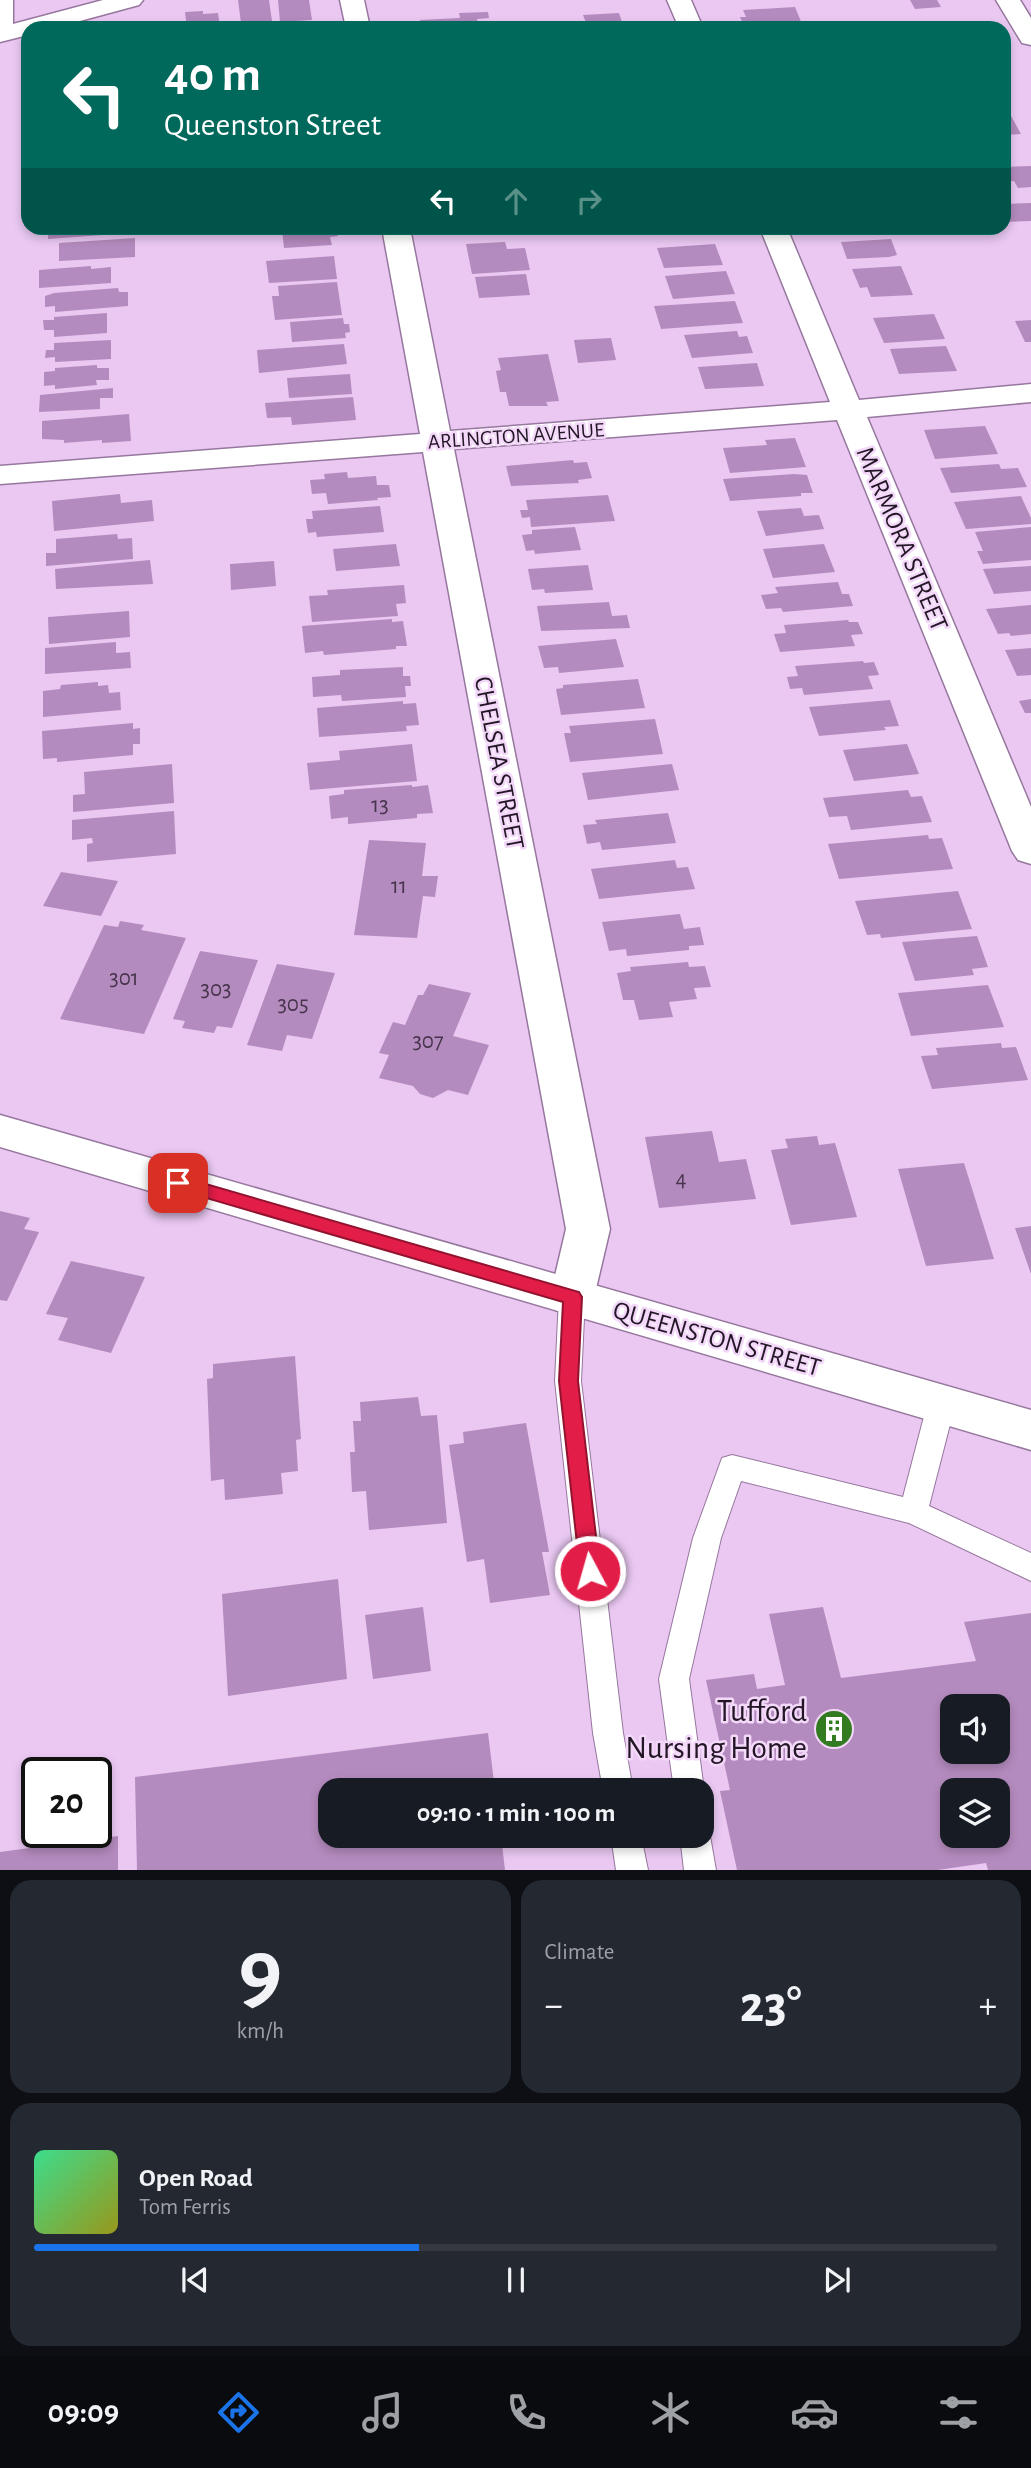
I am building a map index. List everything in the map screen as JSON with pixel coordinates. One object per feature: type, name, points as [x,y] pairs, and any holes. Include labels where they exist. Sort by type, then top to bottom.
[{"type":"street","points":[[0,43],[2,0]]},
{"type":"street","points":[[52,21],[131,0]]},
{"type":"street","points":[[352,0],[356,21]]},
{"type":"street","points":[[680,0],[688,21]]},
{"type":"street","points":[[1008,0],[1031,38]]},
{"type":"street","points":[[0,35],[21,29]]},
{"type":"street","name":"CHELSEA STREET","points":[[397,235],[588,1229],[572,1297]]},
{"type":"street","name":"MARMORA STREET","points":[[776,235],[1031,851]]},
{"type":"street","name":"ARLINGTON AVENUE","points":[[0,475],[848,410],[1031,393]]},
{"type":"street","name":"QUEENSTON STREET","points":[[0,1131],[1031,1430]]},
{"type":"lane","points":[[572,1297],[568,1381],[608,1733],[616,1778]]},
{"type":"lane","points":[[913,1512],[941,1405]]},
{"type":"lane","points":[[687,1778],[674,1679],[707,1538],[732,1468],[913,1512],[999,1550],[1031,1568]]},
{"type":"lane","points":[[628,1848],[632,1870]]},
{"type":"lane","points":[[697,1848],[700,1870]]},
{"type":"building","points":[[238,0],[269,0],[272,21],[241,21]]},
{"type":"building","points":[[278,0],[309,0],[312,20],[280,21]]},
{"type":"building","points":[[910,0],[937,0],[941,7],[915,9]]},
{"type":"building","points":[[795,7],[801,21],[742,21],[740,17],[746,17],[743,10]]},
{"type":"building","points":[[185,12],[218,13],[219,21],[186,21]]},
{"type":"building","points":[[488,12],[489,18],[477,21],[420,21],[460,18],[459,13]]},
{"type":"building","points":[[619,13],[622,21],[585,21],[583,15]]},
{"type":"building","points":[[1011,116],[1021,134],[1011,135]]},
{"type":"building","points":[[1031,166],[1031,187],[1018,188],[1014,181],[1011,181],[1011,167]]},
{"type":"building","points":[[1031,203],[1031,221],[1011,222],[1011,204]]},
{"type":"building","points":[[48,235],[103,235],[48,239]]},
{"type":"building","points":[[283,235],[338,235],[330,237],[332,245],[284,248]]},
{"type":"building","points":[[135,238],[135,257],[59,261],[59,243]]},
{"type":"building","points":[[891,239],[897,255],[889,257],[847,259],[841,242]]},
{"type":"building","points":[[505,242],[507,249],[525,248],[530,270],[472,274],[466,244]]},
{"type":"building","points":[[715,244],[723,265],[664,268],[657,248]]},
{"type":"building","points":[[334,256],[337,279],[269,283],[266,261]]},
{"type":"building","points":[[91,266],[91,269],[111,267],[111,283],[39,288],[39,270]]},
{"type":"building","points":[[901,266],[913,295],[871,297],[867,287],[860,288],[852,269]]},
{"type":"building","points":[[726,271],[735,294],[673,299],[665,276]]},
{"type":"building","points":[[526,274],[530,295],[479,298],[475,277]]},
{"type":"building","points":[[337,282],[342,315],[275,320],[272,296],[279,296],[278,286]]},
{"type":"building","points":[[118,288],[119,292],[128,292],[128,306],[55,312],[55,306],[45,307],[45,296],[54,293]]},
{"type":"building","points":[[735,301],[743,323],[661,329],[654,306]]},
{"type":"building","points":[[107,313],[107,333],[54,337],[54,330],[44,330],[43,320],[54,320],[54,317]]},
{"type":"building","points":[[934,314],[945,339],[884,343],[873,318]]},
{"type":"building","points":[[343,318],[344,324],[349,324],[350,332],[345,333],[346,338],[292,342],[290,322]]},
{"type":"building","points":[[1031,320],[1031,342],[1025,342],[1015,321]]},
{"type":"building","points":[[737,331],[739,337],[747,336],[753,353],[692,358],[684,335]]},
{"type":"building","points":[[611,338],[616,360],[578,363],[574,340]]},
{"type":"building","points":[[111,340],[111,359],[55,362],[55,357],[45,358],[46,350],[54,350],[54,343]]},
{"type":"building","points":[[344,344],[347,364],[259,373],[257,350]]},
{"type":"building","points":[[946,346],[957,371],[899,374],[890,349]]},
{"type":"building","points":[[548,354],[559,401],[546,402],[548,406],[509,406],[506,392],[500,392],[496,371],[501,370],[498,358]]},
{"type":"building","points":[[757,363],[764,386],[705,389],[698,367]]},
{"type":"building","points":[[97,365],[97,368],[109,368],[109,380],[96,380],[97,385],[55,389],[55,385],[44,386],[44,372],[55,371],[55,368]]},
{"type":"building","points":[[350,374],[352,394],[289,398],[287,378]]},
{"type":"building","points":[[113,388],[113,398],[100,398],[100,409],[39,412],[40,395]]},
{"type":"building","points":[[353,397],[356,420],[292,425],[291,417],[267,418],[265,403]]},
{"type":"building","points":[[129,414],[131,441],[64,443],[64,440],[42,439],[42,421]]},
{"type":"building","points":[[985,426],[998,454],[935,459],[924,430]]},
{"type":"building","points":[[795,438],[806,467],[730,473],[723,448],[767,445],[765,440]]},
{"type":"building","points":[[573,460],[574,463],[587,462],[592,478],[578,480],[579,483],[511,486],[506,466]]},
{"type":"building","points":[[999,464],[1001,469],[1018,468],[1027,487],[951,493],[940,468]]},
{"type":"building","points":[[347,472],[348,478],[376,476],[377,485],[389,485],[391,497],[328,504],[326,493],[312,494],[310,480],[325,479],[324,474]]},
{"type":"building","points":[[807,475],[813,493],[730,501],[723,479]]},
{"type":"building","points":[[120,494],[121,503],[152,500],[154,521],[54,531],[52,501]]},
{"type":"building","points":[[608,495],[615,521],[531,527],[530,517],[522,518],[520,510],[528,510],[526,500]]},
{"type":"building","points":[[1021,496],[1031,524],[966,529],[954,502]]},
{"type":"building","points":[[380,506],[384,532],[317,537],[316,532],[308,533],[306,519],[313,519],[312,511]]},
{"type":"building","points":[[801,508],[804,516],[819,515],[824,529],[766,536],[757,511]]},
{"type":"building","points":[[575,527],[581,550],[535,554],[534,550],[526,551],[522,535],[532,534],[532,530]]},
{"type":"building","points":[[1031,527],[1031,560],[983,564],[977,551],[983,551],[975,532]]},
{"type":"building","points":[[117,534],[118,539],[132,538],[133,559],[46,566],[46,553],[56,553],[56,539]]},
{"type":"building","points":[[396,544],[400,566],[336,571],[333,549]]},
{"type":"building","points":[[824,544],[835,572],[773,578],[763,549]]},
{"type":"building","points":[[150,560],[153,584],[56,589],[55,569]]},
{"type":"building","points":[[274,561],[276,586],[231,590],[230,564]]},
{"type":"building","points":[[588,565],[593,590],[545,593],[544,589],[532,590],[528,569]]},
{"type":"building","points":[[1031,566],[1031,591],[994,594],[983,569]]},
{"type":"building","points":[[838,582],[842,594],[849,594],[853,606],[783,612],[781,608],[766,609],[761,595],[778,593],[775,587]]},
{"type":"building","points":[[404,585],[406,603],[396,604],[398,616],[312,622],[309,596],[328,595],[327,590]]},
{"type":"building","points":[[609,602],[612,616],[627,615],[630,628],[541,631],[537,606]]},
{"type":"building","points":[[1031,605],[1031,634],[1011,636],[1009,633],[998,634],[986,609]]},
{"type":"building","points":[[129,611],[130,637],[49,644],[48,617]]},
{"type":"building","points":[[392,619],[392,622],[403,621],[407,646],[324,655],[323,651],[305,653],[302,626]]},
{"type":"building","points":[[848,620],[858,622],[863,634],[851,635],[855,646],[780,652],[774,634],[786,633],[784,625]]},
{"type":"building","points":[[616,639],[624,667],[559,673],[558,667],[544,668],[538,646]]},
{"type":"building","points":[[116,642],[116,653],[130,652],[131,668],[45,674],[45,648]]},
{"type":"building","points":[[1031,648],[1031,675],[1017,676],[1005,650]]},
{"type":"building","points":[[874,662],[879,675],[868,676],[873,689],[804,695],[802,688],[790,689],[787,677],[798,676],[795,666]]},
{"type":"building","points":[[403,667],[403,676],[410,676],[411,686],[405,686],[406,697],[342,701],[341,695],[313,697],[312,677],[340,675],[340,670]]},
{"type":"building","points":[[638,679],[645,708],[561,715],[556,689],[563,688],[563,685]]},
{"type":"building","points":[[98,682],[98,686],[108,685],[109,693],[120,692],[121,710],[43,717],[43,691],[60,689],[61,685]]},
{"type":"building","points":[[1031,699],[1031,713],[1025,713],[1019,701]]},
{"type":"building","points":[[890,700],[899,726],[884,727],[886,730],[819,736],[809,707]]},
{"type":"building","points":[[403,701],[403,704],[416,703],[419,725],[406,726],[407,731],[319,737],[317,708]]},
{"type":"building","points":[[655,719],[663,754],[570,762],[564,733],[571,733],[569,726]]},
{"type":"building","points":[[133,723],[133,729],[140,728],[140,744],[133,744],[133,755],[57,762],[57,758],[43,759],[42,731]]},
{"type":"building","points":[[412,744],[417,781],[310,790],[307,763],[340,760],[339,751]]},
{"type":"building","points":[[907,744],[919,774],[854,781],[843,750]]},
{"type":"building","points":[[172,764],[174,803],[73,812],[73,795],[85,794],[84,772]]},
{"type":"building","points":[[672,764],[679,790],[588,800],[582,773]]},
{"type":"building","points":[[428,785],[433,813],[417,814],[417,818],[348,824],[348,817],[331,819],[329,796],[344,794],[344,790]]},
{"type":"building","points":[[908,790],[911,797],[922,796],[932,822],[851,830],[847,816],[829,817],[823,798]]},
{"type":"building","points":[[174,811],[176,854],[87,862],[87,844],[93,843],[92,838],[72,840],[72,820]]},
{"type":"building","points":[[668,813],[676,843],[602,850],[600,842],[587,844],[583,825],[597,824],[595,820]]},
{"type":"building","points":[[928,835],[929,839],[942,838],[953,869],[839,879],[828,844]]},
{"type":"building","points":[[369,840],[426,843],[422,876],[438,876],[435,897],[423,896],[417,938],[354,935]]},
{"type":"building","points":[[675,860],[677,868],[688,867],[695,889],[599,899],[591,869]]},
{"type":"building","points":[[61,872],[118,881],[101,916],[43,906]]},
{"type":"building","points":[[958,891],[972,929],[881,938],[880,934],[867,935],[855,901]]},
{"type":"building","points":[[680,914],[684,929],[700,927],[704,945],[689,946],[689,950],[627,956],[626,949],[609,951],[602,922]]},
{"type":"building","points":[[120,921],[144,925],[141,930],[186,938],[144,1034],[60,1019],[104,925],[118,927]]},
{"type":"building","points":[[977,936],[988,967],[972,969],[974,975],[915,981],[902,942]]},
{"type":"building","points":[[200,951],[258,960],[232,1028],[217,1026],[214,1033],[182,1028],[185,1021],[173,1019]]},
{"type":"building","points":[[688,962],[689,967],[705,966],[711,987],[694,988],[697,999],[669,1002],[673,1017],[639,1020],[634,1000],[623,1000],[617,973],[631,971],[630,967]]},
{"type":"building","points":[[277,964],[335,973],[312,1039],[287,1035],[282,1051],[247,1045]]},
{"type":"building","points":[[429,984],[471,993],[453,1036],[489,1045],[468,1095],[448,1090],[433,1098],[420,1094],[413,1086],[379,1078],[389,1055],[379,1053],[393,1022],[405,1025],[418,995],[423,995]]},
{"type":"building","points":[[988,985],[1004,1027],[911,1036],[898,993]]},
{"type":"building","points":[[1001,1043],[1002,1048],[1016,1047],[1028,1080],[932,1089],[921,1056],[938,1055],[936,1048]]},
{"type":"building","points":[[712,1131],[719,1162],[746,1159],[756,1199],[659,1208],[645,1137]]},
{"type":"building","points":[[817,1136],[819,1145],[835,1143],[857,1217],[791,1225],[771,1150],[788,1148],[785,1139]]},
{"type":"building","points":[[964,1163],[994,1259],[926,1266],[898,1169]]},
{"type":"building","points":[[0,1211],[30,1218],[24,1229],[39,1232],[7,1301],[0,1300]]},
{"type":"building","points":[[1031,1226],[1031,1274],[1015,1228]]},
{"type":"building","points":[[71,1261],[145,1277],[111,1353],[58,1340],[68,1318],[46,1314]]},
{"type":"building","points":[[295,1356],[301,1439],[296,1440],[298,1471],[281,1473],[283,1494],[225,1500],[224,1479],[211,1481],[207,1379],[213,1378],[213,1364]]},
{"type":"building","points":[[418,1397],[421,1416],[437,1415],[447,1523],[369,1530],[366,1491],[352,1492],[350,1452],[355,1452],[353,1421],[361,1421],[360,1402]]},
{"type":"building","points":[[526,1423],[549,1552],[542,1552],[550,1595],[490,1603],[484,1559],[467,1562],[449,1445],[464,1443],[463,1432]]},
{"type":"building","points":[[338,1579],[347,1679],[228,1696],[222,1594]]},
{"type":"building","points":[[423,1607],[431,1671],[373,1679],[365,1615]]},
{"type":"building","name":"Tufford Nursing Home","points":[[823,1607],[841,1678],[976,1661],[964,1622],[1031,1613],[1031,1870],[988,1870],[986,1863],[938,1870],[737,1870],[720,1791],[730,1790],[706,1680],[754,1674],[757,1689],[785,1685],[769,1614]]},
{"type":"building","points":[[488,1733],[494,1778],[318,1778],[318,1848],[502,1848],[505,1870],[137,1870],[135,1777]]},
{"type":"building","points":[[118,1836],[118,1870],[0,1870],[0,1852],[30,1848],[112,1848],[112,1837]]},
{"type":"place","name":"Tufford Nursing Home","points":[[834,1729]]},
{"type":"route","points":[[178,1183],[572,1297],[568,1381],[590,1571]]}]
